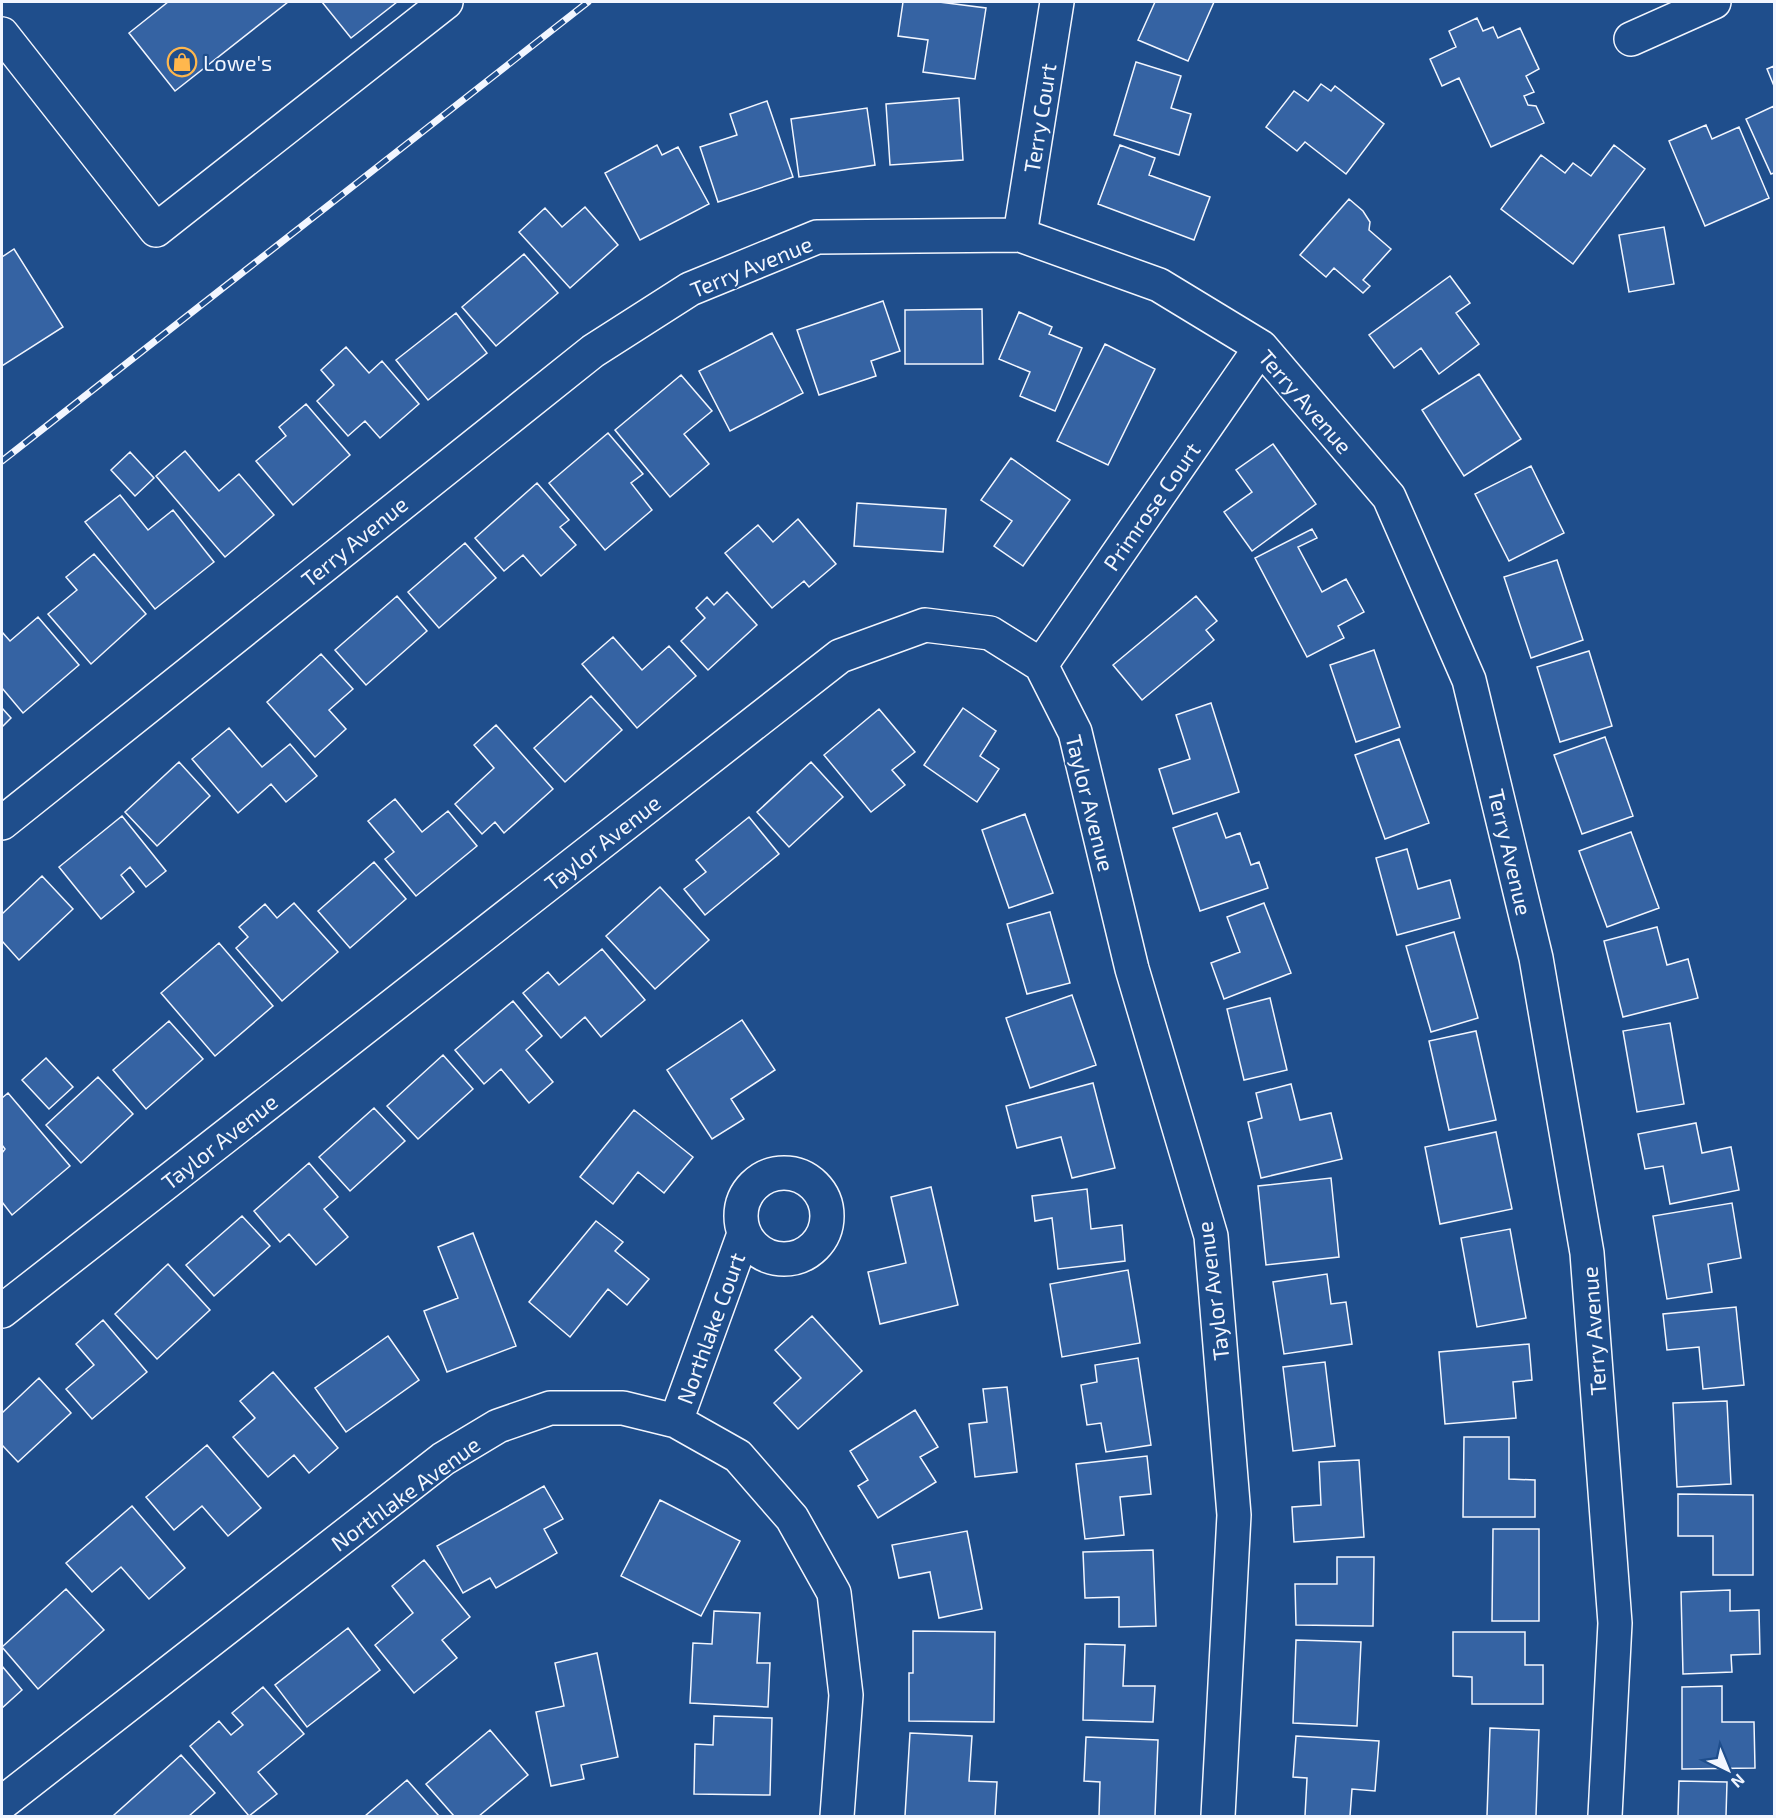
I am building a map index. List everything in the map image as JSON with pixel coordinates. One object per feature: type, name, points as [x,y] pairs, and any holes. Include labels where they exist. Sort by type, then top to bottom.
[{"type":"street","points":[[2,34],[156,230],[446,2]]},
{"type":"street","name":"Terry Court","points":[[1020,235],[1058,2]]},
{"type":"street","points":[[1631,39],[1714,2]]},
{"type":"street","name":"Terry Avenue","points":[[2,823],[593,351],[690,289],[817,237],[1020,235],[1159,285],[1261,347],[1389,497],[1469,680],[1536,958],[1587,1253],[1615,1623],[1605,1816]]},
{"type":"street","name":"Primrose Court","points":[[1041,665],[1261,347]]},
{"type":"street","name":"Taylor Avenue","points":[[2,1311],[840,656],[925,625],[990,633],[1041,665],[1075,732],[1132,969],[1211,1236],[1234,1515],[1218,1816]]},
{"type":"street","name":"Northlake Court","points":[[676,1421],[744,1234]]},
{"type":"street","name":"Northlake Avenue","points":[[2,1803],[443,1459],[498,1426],[550,1408],[623,1408],[676,1421],[738,1456],[792,1518],[834,1593],[846,1695],[837,1816]]},
{"type":"building","name":"Lowe's","points":[[168,2],[288,2],[175,91],[129,33]]},
{"type":"building","points":[[322,2],[397,2],[351,38]]},
{"type":"building","points":[[903,2],[939,2],[986,8],[975,79],[923,72],[928,40],[898,36]]},
{"type":"building","points":[[1155,2],[1214,2],[1188,61],[1138,40]]},
{"type":"building","points":[[1477,18],[1483,31],[1493,27],[1498,38],[1520,28],[1539,69],[1526,76],[1534,92],[1524,96],[1528,105],[1536,106],[1544,123],[1491,147],[1459,78],[1442,86],[1430,59],[1456,47],[1449,31]]},
{"type":"building","points":[[1136,62],[1181,76],[1171,108],[1191,114],[1179,155],[1114,135]]},
{"type":"building","points":[[1774,66],[1774,86],[1767,69]]},
{"type":"building","points":[[1321,84],[1331,91],[1335,86],[1384,124],[1346,174],[1305,142],[1297,151],[1266,127],[1294,91],[1308,101]]},
{"type":"building","points":[[959,98],[963,160],[890,165],[886,104]]},
{"type":"building","points":[[767,101],[793,177],[718,202],[700,147],[737,135],[730,114]]},
{"type":"building","points":[[1774,106],[1774,173],[1771,174],[1746,119]]},
{"type":"building","points":[[867,108],[875,165],[799,177],[791,119]]},
{"type":"building","points":[[1706,125],[1712,139],[1739,127],[1769,198],[1705,226],[1669,141]]},
{"type":"building","points":[[657,145],[662,155],[678,147],[709,204],[640,240],[605,173]]},
{"type":"building","points":[[1120,145],[1155,158],[1149,175],[1210,197],[1194,240],[1098,204]]},
{"type":"building","points":[[1614,145],[1645,169],[1573,264],[1501,209],[1541,155],[1565,173],[1573,163],[1591,176]]},
{"type":"building","points":[[1349,199],[1363,211],[1370,222],[1369,230],[1391,249],[1363,280],[1370,286],[1363,293],[1334,268],[1326,277],[1300,255]]},
{"type":"building","points":[[585,207],[618,245],[570,288],[519,232],[545,208],[562,227]]},
{"type":"building","points":[[1664,227],[1674,284],[1629,292],[1619,235]]},
{"type":"building","points":[[14,249],[63,327],[2,366],[2,257]]},
{"type":"building","points":[[524,254],[558,293],[496,346],[462,307]]},
{"type":"building","points":[[1450,276],[1470,303],[1456,313],[1479,344],[1439,374],[1421,348],[1394,368],[1369,335]]},
{"type":"building","points":[[883,301],[900,351],[871,361],[876,376],[819,395],[797,330]]},
{"type":"building","points":[[982,309],[983,364],[905,364],[905,310]]},
{"type":"building","points":[[1019,312],[1052,327],[1049,334],[1082,348],[1055,411],[1020,396],[1030,372],[999,359]]},
{"type":"building","points":[[456,313],[487,353],[428,400],[396,360]]},
{"type":"building","points":[[772,333],[803,393],[730,431],[699,371]]},
{"type":"building","points":[[1105,344],[1155,369],[1108,465],[1057,441]]},
{"type":"building","points":[[346,347],[369,373],[382,361],[419,404],[380,438],[365,421],[348,436],[317,401],[334,385],[321,370]]},
{"type":"building","points":[[1479,374],[1521,439],[1464,476],[1422,410]]},
{"type":"building","points":[[681,375],[712,411],[684,434],[709,464],[670,497],[615,430]]},
{"type":"building","points":[[306,404],[350,455],[293,505],[256,461],[286,436],[279,427]]},
{"type":"building","points":[[608,433],[643,474],[631,483],[652,510],[605,550],[549,483]]},
{"type":"building","points":[[1273,444],[1316,504],[1252,551],[1224,512],[1252,492],[1236,470]]},
{"type":"building","points":[[185,451],[219,491],[239,474],[274,515],[225,557],[156,476]]},
{"type":"building","points":[[130,452],[154,478],[135,496],[111,470]]},
{"type":"building","points":[[1011,458],[1070,500],[1023,566],[994,546],[1012,521],[981,500]]},
{"type":"building","points":[[1531,466],[1564,533],[1509,561],[1475,494]]},
{"type":"building","points":[[537,483],[569,520],[560,527],[576,545],[541,576],[523,555],[504,571],[475,538]]},
{"type":"building","points":[[120,495],[148,530],[173,510],[214,562],[155,609],[85,522]]},
{"type":"building","points":[[857,503],[946,509],[943,552],[854,546]]},
{"type":"building","points":[[798,519],[836,564],[809,587],[804,581],[772,608],[725,553],[758,525],[773,542]]},
{"type":"building","points":[[1312,529],[1317,538],[1298,547],[1322,592],[1346,579],[1364,612],[1338,626],[1344,638],[1307,657],[1255,558]]},
{"type":"building","points":[[465,543],[496,578],[439,628],[408,592]]},
{"type":"building","points":[[94,554],[146,614],[91,664],[48,614],[77,590],[66,577]]},
{"type":"building","points":[[1557,560],[1583,640],[1531,658],[1504,577]]},
{"type":"building","points":[[727,592],[757,625],[708,670],[681,641],[705,618],[696,608],[707,597],[714,605]]},
{"type":"building","points":[[397,596],[427,631],[366,685],[335,650]]},
{"type":"building","points":[[1196,596],[1217,621],[1206,630],[1214,640],[1142,700],[1113,665]]},
{"type":"building","points":[[38,617],[79,665],[23,713],[2,688],[2,632],[10,641]]},
{"type":"building","points":[[613,637],[642,670],[669,646],[696,676],[637,728],[582,664]]},
{"type":"building","points":[[1374,650],[1400,727],[1356,742],[1330,665]]},
{"type":"building","points":[[1589,651],[1612,726],[1560,742],[1537,667]]},
{"type":"building","points":[[321,654],[353,689],[329,710],[346,729],[315,757],[267,702]]},
{"type":"building","points":[[591,696],[622,730],[565,782],[534,748]]},
{"type":"building","points":[[1211,703],[1239,792],[1173,814],[1159,769],[1190,759],[1176,715]]},
{"type":"building","points":[[2,708],[11,718],[2,727]]},
{"type":"building","points":[[963,708],[996,731],[980,756],[999,769],[977,802],[924,765]]},
{"type":"building","points":[[879,709],[915,752],[892,770],[905,785],[871,812],[824,755]]},
{"type":"building","points":[[496,725],[553,789],[504,833],[495,822],[482,834],[455,804],[494,768],[474,745]]},
{"type":"building","points":[[229,728],[262,767],[290,744],[317,776],[286,802],[271,784],[238,813],[192,759]]},
{"type":"building","points":[[1605,737],[1633,816],[1582,834],[1554,755]]},
{"type":"building","points":[[1399,739],[1429,823],[1385,839],[1355,755]]},
{"type":"building","points":[[179,762],[210,796],[157,846],[125,812]]},
{"type":"building","points":[[811,762],[843,797],[789,847],[757,812]]},
{"type":"building","points":[[395,799],[422,832],[448,811],[477,846],[416,896],[385,859],[394,852],[368,821]]},
{"type":"building","points":[[1217,813],[1226,838],[1240,833],[1251,865],[1259,862],[1268,888],[1200,911],[1173,828]]},
{"type":"building","points":[[1025,814],[1053,893],[1009,908],[982,830]]},
{"type":"building","points":[[122,816],[166,871],[146,887],[130,867],[121,875],[134,892],[101,919],[59,867]]},
{"type":"building","points":[[749,817],[779,854],[705,915],[684,889],[706,872],[696,860]]},
{"type":"building","points":[[1631,832],[1659,908],[1607,927],[1579,851]]},
{"type":"building","points":[[1407,849],[1418,889],[1450,880],[1460,918],[1397,935],[1376,858]]},
{"type":"building","points":[[374,862],[406,899],[350,948],[318,911]]},
{"type":"building","points":[[42,876],[73,909],[19,960],[2,941],[2,914]]},
{"type":"building","points":[[660,887],[709,940],[655,989],[606,936]]},
{"type":"building","points":[[294,903],[338,952],[282,1001],[236,948],[248,937],[239,927],[265,904],[277,918]]},
{"type":"building","points":[[1264,903],[1291,973],[1224,999],[1211,963],[1240,952],[1227,917]]},
{"type":"building","points":[[1050,912],[1070,983],[1027,994],[1007,924]]},
{"type":"building","points":[[1657,927],[1667,965],[1688,959],[1698,998],[1623,1017],[1604,941]]},
{"type":"building","points":[[1454,932],[1478,1018],[1431,1032],[1406,946]]},
{"type":"building","points":[[219,943],[273,1006],[215,1056],[161,993]]},
{"type":"building","points":[[602,949],[645,1000],[601,1037],[585,1017],[561,1038],[523,993],[548,972],[559,985]]},
{"type":"building","points":[[1072,995],[1096,1065],[1030,1088],[1006,1018]]},
{"type":"building","points":[[1270,998],[1287,1070],[1244,1080],[1227,1009]]},
{"type":"building","points":[[513,1001],[542,1036],[526,1050],[553,1082],[529,1103],[501,1069],[484,1084],[455,1050]]},
{"type":"building","points":[[742,1020],[775,1070],[731,1099],[744,1119],[712,1139],[667,1070]]},
{"type":"building","points":[[169,1021],[203,1059],[146,1109],[113,1070]]},
{"type":"building","points":[[1670,1023],[1684,1104],[1637,1112],[1623,1031]]},
{"type":"building","points":[[1476,1031],[1496,1120],[1449,1130],[1429,1041]]},
{"type":"building","points":[[443,1055],[473,1089],[418,1139],[387,1106]]},
{"type":"building","points":[[46,1058],[73,1087],[49,1109],[22,1080]]},
{"type":"building","points":[[98,1077],[133,1114],[81,1163],[46,1125]]},
{"type":"building","points":[[1093,1083],[1115,1168],[1072,1178],[1061,1137],[1017,1148],[1006,1106]]},
{"type":"building","points":[[1291,1084],[1300,1120],[1331,1113],[1342,1159],[1261,1178],[1248,1122],[1262,1118],[1256,1093]]},
{"type":"building","points":[[8,1093],[70,1166],[12,1215],[2,1202],[2,1153],[5,1149],[2,1145],[2,1098]]},
{"type":"building","points":[[374,1108],[405,1141],[350,1191],[319,1157]]},
{"type":"building","points":[[634,1110],[693,1157],[664,1193],[638,1172],[613,1204],[580,1177]]},
{"type":"building","points":[[1696,1123],[1702,1153],[1731,1147],[1739,1190],[1670,1204],[1663,1166],[1645,1169],[1638,1134]]},
{"type":"building","points":[[1496,1132],[1512,1209],[1440,1224],[1425,1147]]},
{"type":"building","points":[[309,1163],[338,1197],[324,1209],[348,1237],[316,1265],[289,1234],[280,1242],[254,1211]]},
{"type":"building","points":[[1331,1178],[1339,1257],[1266,1265],[1258,1186]]},
{"type":"building","points":[[931,1187],[958,1305],[880,1324],[868,1272],[906,1263],[891,1197]]},
{"type":"building","points":[[1087,1189],[1091,1229],[1122,1225],[1125,1261],[1058,1269],[1052,1218],[1035,1221],[1032,1196]]},
{"type":"building","points":[[1732,1203],[1741,1258],[1708,1264],[1712,1292],[1667,1299],[1653,1216]]},
{"type":"building","points":[[242,1216],[270,1246],[214,1296],[186,1265]]},
{"type":"building","points":[[596,1221],[623,1242],[615,1251],[649,1279],[627,1305],[608,1289],[570,1337],[529,1302]]},
{"type":"building","points":[[1510,1229],[1526,1318],[1477,1327],[1461,1238]]},
{"type":"building","points":[[473,1233],[516,1346],[447,1372],[424,1311],[458,1298],[438,1247]]},
{"type":"building","points":[[168,1264],[210,1310],[157,1359],[115,1314]]},
{"type":"building","points":[[1128,1270],[1140,1343],[1062,1357],[1050,1284]]},
{"type":"building","points":[[1327,1274],[1331,1304],[1346,1302],[1352,1344],[1284,1354],[1273,1282]]},
{"type":"building","points":[[1736,1307],[1744,1385],[1703,1389],[1699,1347],[1667,1350],[1663,1314]]},
{"type":"building","points":[[812,1316],[862,1371],[798,1429],[774,1403],[801,1378],[775,1350]]},
{"type":"building","points":[[103,1320],[147,1372],[92,1419],[66,1389],[94,1365],[76,1344]]},
{"type":"building","points":[[388,1336],[419,1380],[346,1432],[315,1388]]},
{"type":"building","points":[[1529,1344],[1532,1380],[1513,1382],[1516,1418],[1445,1424],[1439,1352]]},
{"type":"building","points":[[1138,1358],[1151,1445],[1106,1452],[1101,1423],[1087,1425],[1081,1385],[1097,1382],[1095,1365]]},
{"type":"building","points":[[1325,1362],[1335,1446],[1293,1451],[1283,1367]]},
{"type":"building","points":[[273,1372],[338,1448],[309,1473],[294,1455],[268,1477],[233,1437],[255,1418],[240,1401]]},
{"type":"building","points":[[39,1378],[71,1413],[18,1462],[2,1445],[2,1413]]},
{"type":"building","points":[[1007,1387],[1017,1472],[975,1477],[969,1424],[987,1422],[983,1389]]},
{"type":"building","points":[[1727,1401],[1731,1484],[1677,1487],[1673,1403]]},
{"type":"building","points":[[915,1410],[938,1447],[920,1457],[936,1482],[878,1518],[858,1486],[868,1480],[850,1451]]},
{"type":"building","points":[[1464,1437],[1509,1437],[1509,1479],[1535,1480],[1535,1517],[1463,1517]]},
{"type":"building","points":[[207,1445],[261,1508],[228,1536],[202,1506],[174,1530],[146,1497]]},
{"type":"building","points":[[1147,1456],[1151,1494],[1120,1497],[1124,1535],[1085,1539],[1076,1464]]},
{"type":"building","points":[[1359,1460],[1364,1537],[1294,1542],[1292,1507],[1321,1505],[1319,1462]]},
{"type":"building","points":[[544,1486],[563,1519],[544,1529],[557,1553],[496,1588],[490,1578],[463,1593],[437,1546]]},
{"type":"building","points":[[1678,1494],[1753,1495],[1753,1575],[1713,1575],[1713,1536],[1678,1536]]},
{"type":"building","points":[[660,1500],[740,1541],[701,1616],[621,1576]]},
{"type":"building","points":[[132,1506],[185,1568],[149,1599],[121,1567],[92,1592],[66,1563]]},
{"type":"building","points":[[1493,1529],[1539,1529],[1539,1621],[1492,1621]]},
{"type":"building","points":[[967,1531],[982,1609],[939,1618],[930,1572],[899,1578],[892,1545]]},
{"type":"building","points":[[1153,1550],[1156,1626],[1119,1627],[1119,1597],[1085,1598],[1083,1552]]},
{"type":"building","points":[[1337,1557],[1374,1557],[1373,1626],[1296,1625],[1295,1584],[1337,1584]]},
{"type":"building","points":[[424,1560],[470,1617],[442,1640],[457,1658],[414,1693],[375,1645],[413,1613],[392,1586]]},
{"type":"building","points":[[66,1589],[104,1630],[38,1689],[2,1647]]},
{"type":"building","points":[[1730,1590],[1730,1611],[1759,1610],[1760,1654],[1731,1655],[1732,1672],[1683,1674],[1681,1592]]},
{"type":"building","points":[[714,1611],[760,1613],[757,1663],[770,1663],[768,1707],[690,1703],[693,1643],[712,1644]]},
{"type":"building","points":[[348,1628],[380,1670],[307,1727],[275,1685]]},
{"type":"building","points":[[913,1631],[995,1632],[994,1722],[909,1721],[909,1673],[913,1673]]},
{"type":"building","points":[[1453,1632],[1525,1632],[1525,1665],[1543,1665],[1543,1704],[1472,1704],[1472,1677],[1453,1676]]},
{"type":"building","points":[[1296,1640],[1361,1642],[1357,1726],[1293,1723]]},
{"type":"building","points":[[1085,1644],[1125,1645],[1123,1686],[1155,1686],[1153,1722],[1083,1720]]},
{"type":"building","points":[[597,1653],[618,1757],[581,1765],[584,1779],[551,1786],[536,1712],[564,1706],[555,1663]]},
{"type":"building","points":[[2,1666],[22,1690],[2,1708]]},
{"type":"building","points":[[1722,1686],[1722,1722],[1754,1722],[1755,1768],[1682,1769],[1682,1687]]},
{"type":"building","points":[[263,1687],[304,1734],[258,1772],[277,1794],[249,1816],[190,1746],[219,1721],[231,1735],[243,1725],[232,1713]]},
{"type":"building","points":[[714,1716],[772,1718],[770,1795],[694,1794],[695,1744],[713,1745]]},
{"type":"building","points":[[1490,1728],[1539,1730],[1536,1816],[1487,1816]]},
{"type":"building","points":[[490,1730],[528,1775],[479,1816],[454,1816],[426,1784]]},
{"type":"building","points":[[910,1733],[972,1736],[969,1781],[997,1782],[995,1816],[905,1816]]},
{"type":"building","points":[[1296,1736],[1379,1741],[1375,1791],[1352,1789],[1350,1816],[1305,1816],[1307,1778],[1293,1777]]},
{"type":"building","points":[[1086,1737],[1158,1740],[1155,1816],[1099,1816],[1100,1782],[1084,1781]]},
{"type":"building","points":[[181,1755],[215,1793],[189,1816],[114,1815]]},
{"type":"building","points":[[407,1780],[439,1816],[365,1816]]},
{"type":"building","points":[[1679,1781],[1727,1782],[1726,1816],[1678,1816]]},
{"type":"railway","points":[[2,461],[588,2]]},
{"type":"place","name":"Lowe's","points":[[182,62]]}]
